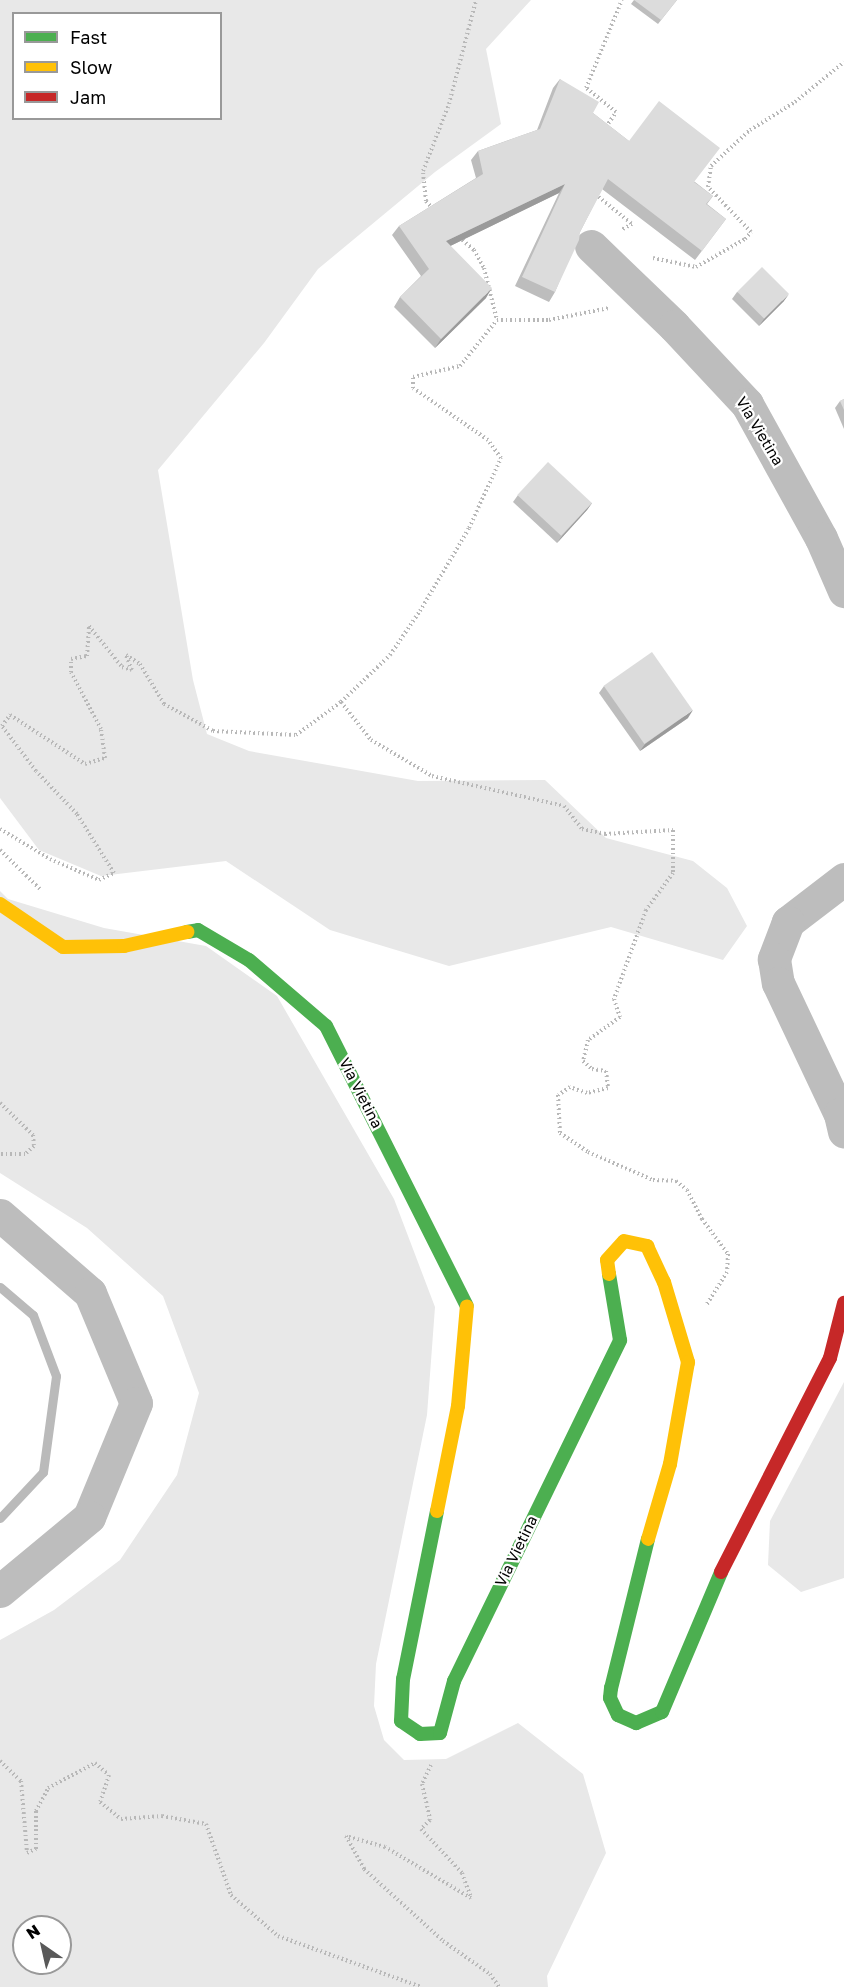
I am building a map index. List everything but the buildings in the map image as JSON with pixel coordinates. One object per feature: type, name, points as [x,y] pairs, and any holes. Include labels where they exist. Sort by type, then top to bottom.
[{"type":"street","name":"Via Vietina","points":[[591,246],[648,300],[747,404],[821,537],[844,591]]},
{"type":"street","points":[[844,879],[788,922],[774,959],[778,983],[840,1114],[844,1132]]},
{"type":"street","name":"Via Vietina","points":[[0,904],[63,946],[124,946],[198,930],[249,960],[326,1026],[467,1306],[458,1406],[404,1679],[401,1721],[420,1734],[440,1733],[454,1681],[620,1340],[608,1260],[624,1241],[647,1246],[664,1282],[688,1362],[670,1464],[630,1600],[611,1688],[610,1698],[618,1715],[636,1723],[646,1722],[662,1712],[726,1561],[830,1358],[844,1303]]},
{"type":"street","points":[[0,1215],[90,1293],[136,1403],[89,1517],[0,1590]]},
{"type":"path","points":[[440,216],[426,201],[423,171],[449,104],[476,0]]},
{"type":"path","points":[[604,130],[616,112],[586,88],[622,0]]},
{"type":"path","points":[[650,258],[696,267],[745,238],[751,232],[708,187],[711,166],[750,130],[795,102],[844,62]]},
{"type":"path","points":[[591,190],[632,224],[591,246]]},
{"type":"path","points":[[454,232],[474,250],[484,268],[497,320]]},
{"type":"path","points":[[497,320],[549,320],[648,300]]},
{"type":"path","points":[[0,829],[50,859],[99,879],[114,873],[77,814],[36,771],[2,726],[9,715],[85,765],[105,758],[101,729],[71,672],[71,659],[87,657],[89,626],[122,667],[132,670],[126,655],[140,664],[164,704],[213,731],[296,735],[341,702],[390,655],[420,611],[469,528],[501,458],[488,440],[413,388],[412,377],[460,366],[497,320]]},
{"type":"path","points":[[341,702],[371,741],[432,776],[564,806],[582,829],[605,834],[673,830],[673,873],[646,910],[614,999],[620,1017],[588,1040],[583,1061],[592,1069],[606,1071],[608,1088],[587,1093],[570,1087],[558,1095],[560,1133],[588,1152],[653,1180],[676,1181],[687,1190],[702,1220],[728,1254],[727,1272],[704,1312]]},
{"type":"path","points":[[0,1102],[33,1135],[34,1146],[25,1154],[0,1154]]},
{"type":"path","points":[[440,1733],[441,1747],[422,1784],[430,1820],[421,1829],[462,1873],[471,1898],[385,1847],[346,1836],[364,1869],[443,1941],[490,1974],[499,1987]]},
{"type":"path","points":[[0,1761],[21,1781],[27,1853],[36,1849],[36,1811],[48,1788],[95,1763],[109,1775],[100,1802],[121,1819],[162,1816],[206,1824],[231,1895],[278,1936],[421,1987]]},
{"type":"shaded area","points":[[0,0],[531,0],[486,49],[501,124],[435,172],[318,269],[264,343],[158,470],[193,680],[207,734],[249,751],[418,781],[545,780],[606,838],[693,861],[727,888],[747,926],[723,960],[611,927],[449,966],[330,930],[226,861],[101,876],[39,850],[0,798]]},
{"type":"shaded area","points":[[0,891],[8,899],[104,928],[206,946],[277,996],[394,1199],[435,1307],[427,1415],[376,1664],[374,1706],[384,1740],[404,1760],[446,1759],[518,1723],[583,1774],[606,1853],[547,1976],[548,1987],[0,1987],[0,1640],[54,1610],[120,1560],[177,1475],[199,1393],[163,1296],[87,1228],[0,1173]]},
{"type":"shaded area","points":[[844,1382],[844,1578],[801,1592],[768,1565],[770,1521]]},
{"type":"waterway","points":[[0,1287],[33,1315],[56,1376],[43,1472],[0,1518]]},
{"type":"traffic: fast","points":[[187,932],[198,930],[249,960],[326,1026],[467,1306]]},
{"type":"traffic: fast","points":[[437,1511],[403,1679],[401,1721],[420,1734],[440,1733],[454,1681],[620,1340],[609,1274]]},
{"type":"traffic: fast","points":[[648,1539],[611,1688],[610,1698],[618,1715],[636,1723],[662,1712],[721,1572]]},
{"type":"traffic: slow","points":[[0,904],[63,947],[124,946],[187,932]]},
{"type":"traffic: slow","points":[[609,1274],[607,1260],[624,1241],[647,1246],[664,1282],[688,1362],[670,1464],[648,1539]]},
{"type":"traffic: slow","points":[[437,1511],[458,1406],[467,1306]]},
{"type":"traffic: jam","points":[[721,1572],[830,1358],[844,1303]]}]
